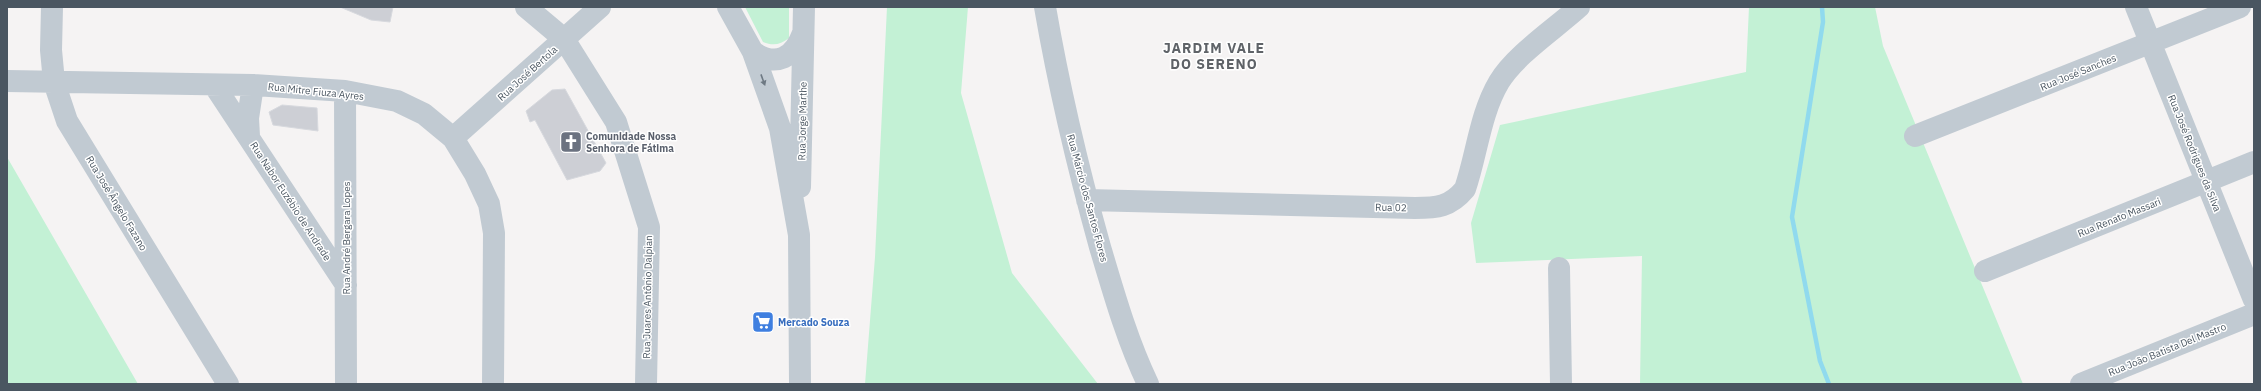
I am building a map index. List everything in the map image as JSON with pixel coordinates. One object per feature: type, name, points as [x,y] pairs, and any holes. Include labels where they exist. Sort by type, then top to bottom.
[{"type":"street","name":"Rua José Ângelo Fazano","points":[[52,7],[51,50],[54,82],[67,121],[228,384]]},
{"type":"street","name":"Rua Juares Antônio Dalpian","points":[[526,7],[564,39],[616,122],[649,227],[646,384]]},
{"type":"street","name":"Rua José Bertola","points":[[453,138],[600,7]]},
{"type":"street","points":[[728,7],[753,52],[780,128],[799,235],[800,384]]},
{"type":"street","name":"Rua Jorge Marthe","points":[[799,235],[804,7]]},
{"type":"street","name":"Rua Márcio dos Santos Flores","points":[[1045,7],[1059,85],[1087,200],[1122,320],[1148,384]]},
{"type":"street","name":"Rua 02","points":[[1087,200],[1415,208],[1433,208],[1446,205],[1457,199],[1465,189],[1489,102],[1500,81],[1515,62],[1579,7]]},
{"type":"street","name":"Rua José Rodrigues da Silva","points":[[2136,7],[2254,300]]},
{"type":"street","name":"Rua José Sanches","points":[[1915,136],[2240,7]]},
{"type":"street","points":[[753,52],[768,60],[783,58],[796,49],[803,33]]},
{"type":"street","name":"Rua Mitre Fiuza Ayres","points":[[7,81],[253,85],[345,91],[397,101],[424,114],[453,138],[475,174],[489,204],[494,233],[493,384]]},
{"type":"street","name":"Rua Nabor Euzébio de Andrade","points":[[214,85],[249,136],[346,286]]},
{"type":"street","name":"Rua Nabor Euzébio de Andrade","points":[[249,136],[248,118],[253,85]]},
{"type":"street","name":"Rua André Bergara Lopes","points":[[345,91],[346,384]]},
{"type":"street","name":"Rua Renato Massari","points":[[1985,271],[2254,162]]},
{"type":"street","points":[[1559,268],[1561,384]]},
{"type":"street","name":"Rua João Batista Del Mastro","points":[[2081,384],[2254,314]]},
{"type":"green space","points":[[745,7],[789,7],[789,38],[776,44],[763,42]]},
{"type":"green space","points":[[887,7],[968,7],[961,93],[1012,273],[1098,384],[865,384],[875,257]]},
{"type":"green space","points":[[1749,7],[1875,7],[1883,46],[2023,384],[1640,384],[1642,256],[1476,263],[1471,223],[1500,125],[1746,72]]},
{"type":"green space","points":[[7,157],[138,384],[7,384]]},
{"type":"building","points":[[340,7],[393,7],[390,22],[371,20]]},
{"type":"building","name":"Comunidade Nossa Senhora de Fátima","points":[[565,89],[606,163],[600,171],[567,180],[535,120],[530,122],[526,111],[552,90]]},
{"type":"building","points":[[282,105],[317,108],[318,131],[273,125],[269,112]]},
{"type":"waterway","points":[[1822,7],[1823,22],[1792,217],[1820,361],[1829,384]]},
{"type":"place","name":"Comunidade Nossa Senhora de Fátima","points":[[571,142]]},
{"type":"place","name":"Mercado Souza","points":[[763,322]]},
{"type":"district","name":"JARDIM VALE DO SERENO","points":[[1214,56]]}]
